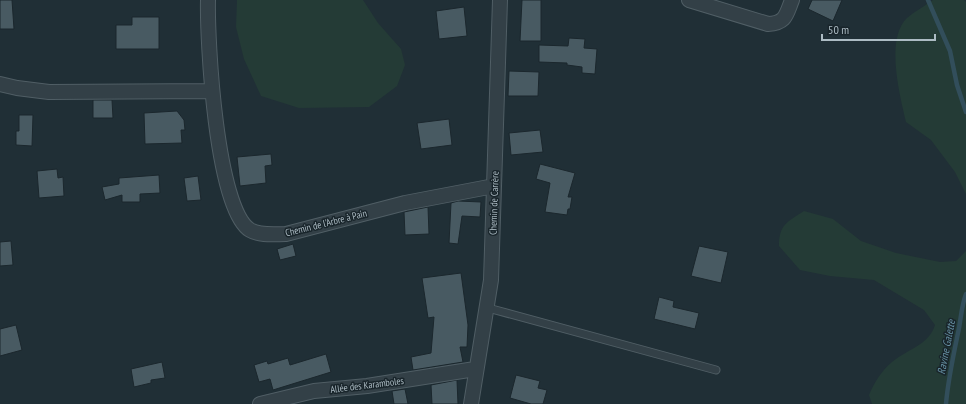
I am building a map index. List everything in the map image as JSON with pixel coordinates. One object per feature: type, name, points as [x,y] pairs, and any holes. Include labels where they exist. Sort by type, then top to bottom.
[{"type":"street","name":"Chemin de l'Arbre à Pain","points":[[208,0],[212,91],[220,157],[228,187],[238,214],[250,230],[268,234],[286,234],[405,203],[494,186]]},
{"type":"street","name":"Chemin de Carrère","points":[[471,404],[475,369],[488,308],[491,280],[500,0]]},
{"type":"street","points":[[689,0],[768,24],[779,23],[784,18],[792,0]]},
{"type":"street","points":[[0,84],[17,88],[49,92],[212,91]]},
{"type":"street","name":"Allée des Karamboles","points":[[260,404],[314,391],[367,386],[475,369]]},
{"type":"lane","points":[[488,308],[716,370]]},
{"type":"green space","points":[[237,0],[363,0],[378,23],[401,49],[405,65],[397,86],[369,107],[299,108],[261,96],[244,59],[236,27]]},
{"type":"green space","points":[[933,0],[964,0],[966,2],[966,194],[955,172],[931,140],[906,122],[898,83],[895,53],[900,27],[913,13]]},
{"type":"green space","points":[[804,211],[833,219],[861,241],[896,253],[940,262],[956,261],[966,251],[966,404],[872,404],[869,395],[883,371],[896,359],[924,341],[935,325],[924,310],[874,280],[830,276],[800,270],[779,246],[779,239],[785,225]]},
{"type":"building","points":[[0,0],[12,0],[14,29],[0,29]]},
{"type":"building","points":[[522,0],[541,0],[541,41],[520,41]]},
{"type":"building","points":[[812,0],[842,0],[833,21],[808,9]]},
{"type":"building","points":[[464,7],[467,36],[439,39],[436,11]]},
{"type":"building","points":[[132,17],[159,17],[159,49],[116,49],[116,25],[132,25]]},
{"type":"building","points":[[569,38],[585,39],[584,48],[597,49],[595,74],[582,73],[582,67],[567,65],[567,63],[539,62],[539,45],[568,46]]},
{"type":"building","points":[[509,71],[539,72],[538,96],[508,96]]},
{"type":"building","points":[[93,100],[112,100],[113,118],[93,118]]},
{"type":"building","points":[[177,111],[184,120],[185,130],[181,130],[182,143],[145,144],[144,113]]},
{"type":"building","points":[[19,115],[33,115],[32,146],[16,145],[16,131],[19,131]]},
{"type":"building","points":[[449,119],[452,145],[421,149],[417,123]]},
{"type":"building","points":[[540,130],[543,152],[511,155],[509,133]]},
{"type":"building","points":[[271,154],[272,165],[265,166],[266,183],[240,186],[237,157]]},
{"type":"building","points":[[540,164],[575,173],[568,197],[572,197],[570,209],[568,209],[567,215],[545,212],[550,183],[536,179]]},
{"type":"building","points":[[57,169],[58,178],[63,177],[64,196],[39,198],[37,171]]},
{"type":"building","points":[[159,175],[160,193],[140,194],[140,202],[122,202],[122,195],[105,200],[102,187],[119,184],[119,178]]},
{"type":"building","points":[[198,176],[201,200],[187,201],[184,178]]},
{"type":"building","points":[[458,201],[481,202],[480,217],[462,216],[458,244],[449,243],[451,203]]},
{"type":"building","points":[[428,207],[429,234],[405,235],[404,212]]},
{"type":"building","points":[[11,241],[13,265],[0,266],[0,242]]},
{"type":"building","points":[[293,244],[296,256],[280,260],[277,249]]},
{"type":"building","points":[[699,246],[728,252],[721,283],[691,276]]},
{"type":"building","points":[[461,273],[468,325],[467,347],[460,347],[463,362],[413,370],[411,357],[431,353],[434,317],[428,318],[422,278]]},
{"type":"building","points":[[659,297],[674,301],[673,307],[699,313],[695,329],[654,319]]},
{"type":"building","points":[[16,325],[22,350],[0,356],[0,329]]},
{"type":"building","points":[[326,354],[331,372],[273,390],[270,379],[259,382],[254,365],[267,361],[268,364],[288,358],[290,365]]},
{"type":"building","points":[[162,362],[165,378],[151,380],[151,383],[134,387],[131,369]]},
{"type":"building","points":[[516,375],[540,381],[538,388],[547,390],[543,404],[531,404],[510,398]]},
{"type":"building","points":[[457,380],[458,404],[432,404],[431,385]]},
{"type":"building","points":[[405,389],[408,404],[394,404],[392,391]]},
{"type":"waterway","name":"Ravine Galette","points":[[928,0],[950,51],[957,85],[966,112]]},
{"type":"waterway","name":"Ravine Galette","points":[[946,404],[951,368],[966,294]]}]
